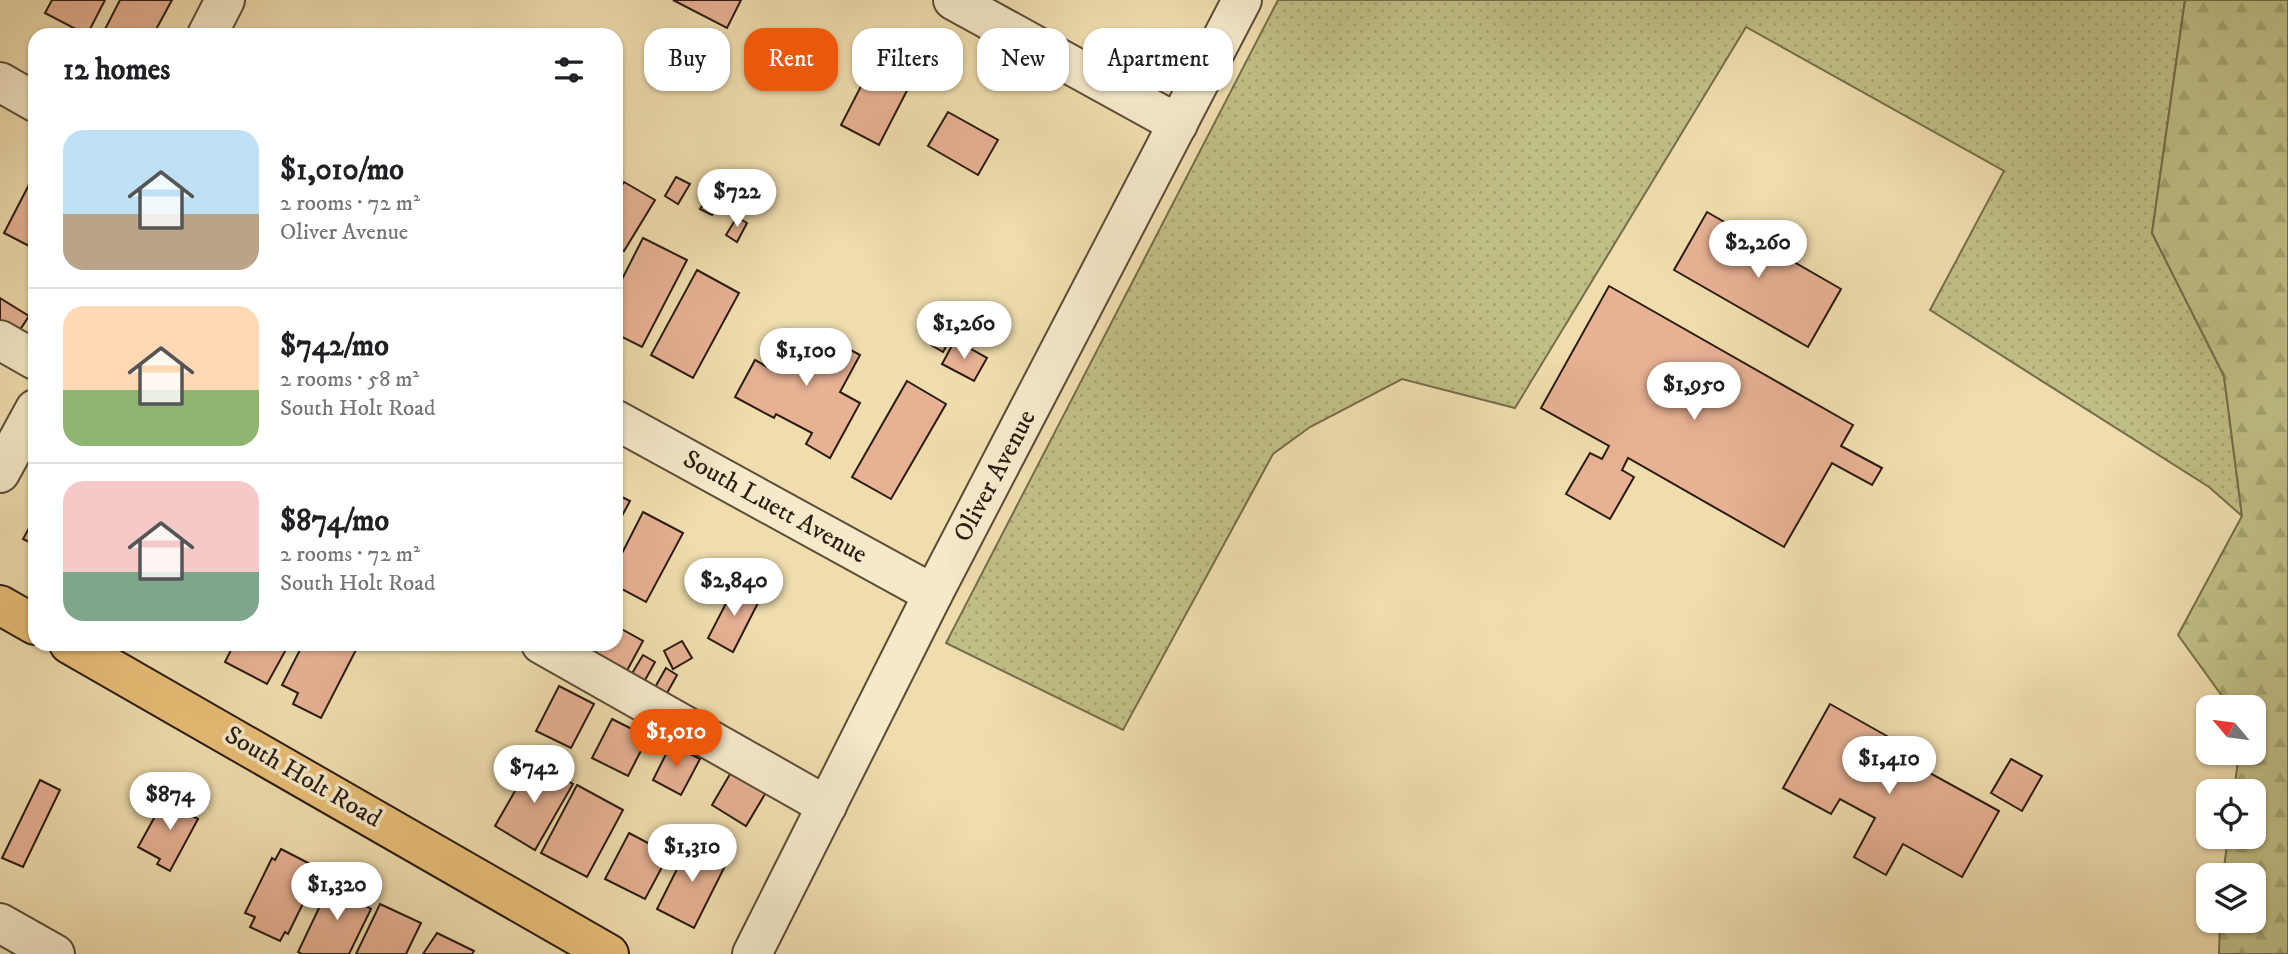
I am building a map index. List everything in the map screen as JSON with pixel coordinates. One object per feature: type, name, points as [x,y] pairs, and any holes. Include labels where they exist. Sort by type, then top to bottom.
[{"type":"main road","points":[[0,605],[28,621]]},
{"type":"main road","name":"South Holt Road","points":[[81,651],[609,954]]},
{"type":"street","points":[[211,28],[225,0]]},
{"type":"street","points":[[953,0],[1178,124]]},
{"type":"street","name":"Oliver Avenue","points":[[752,954],[933,594],[1242,0]]},
{"type":"street","points":[[0,82],[28,98]]},
{"type":"street","points":[[0,340],[28,356]]},
{"type":"street","points":[[0,472],[28,422]]},
{"type":"street","name":"South Luett Avenue","points":[[623,424],[933,594]]},
{"type":"street","points":[[553,651],[827,806]]},
{"type":"street","points":[[0,923],[55,954]]},
{"type":"green space","points":[[1278,0],[2185,0],[2152,233],[2224,376],[2242,516],[2209,487],[1930,310],[2004,171],[1746,27],[1515,408],[1402,379],[1310,427],[1273,454],[1123,730],[946,643]]},
{"type":"green space","points":[[2185,0],[2288,0],[2288,954],[2219,954],[2220,933],[2266,933],[2266,863],[2225,863],[2226,849],[2266,849],[2266,779],[2236,779],[2237,765],[2266,765],[2266,695],[2221,695],[2178,635],[2242,516],[2224,376],[2152,233]]},
{"type":"building","points":[[52,0],[105,0],[91,28],[74,28],[45,13]]},
{"type":"building","points":[[120,0],[172,0],[157,28],[106,28]]},
{"type":"building","points":[[673,0],[741,0],[727,28]]},
{"type":"building","points":[[858,91],[907,91],[879,145],[841,125]]},
{"type":"building","points":[[948,112],[998,140],[978,175],[928,146]]},
{"type":"building","points":[[676,177],[690,184],[678,204],[665,196]]},
{"type":"building","points":[[623,184],[655,200],[624,251],[623,250]]},
{"type":"building","points":[[28,187],[28,245],[4,233]]},
{"type":"building","points":[[708,196],[719,202],[712,215],[700,209]]},
{"type":"building","points":[[1707,212],[1841,289],[1808,347],[1674,270]]},
{"type":"building","points":[[737,217],[747,223],[737,242],[726,235]]},
{"type":"building","points":[[643,238],[687,260],[642,347],[623,338],[623,277]]},
{"type":"building","points":[[697,270],[739,293],[693,378],[651,355]]},
{"type":"building","points":[[1609,286],[1853,425],[1841,446],[1882,468],[1872,485],[1832,463],[1784,547],[1628,458],[1622,470],[1634,477],[1610,519],[1566,494],[1590,453],[1602,459],[1609,446],[1541,408]]},
{"type":"building","points":[[0,298],[28,318],[14,339],[0,331]]},
{"type":"building","points":[[942,326],[954,333],[943,352],[931,345]]},
{"type":"building","points":[[790,329],[816,343],[821,334],[860,355],[840,392],[860,403],[830,458],[806,444],[812,433],[776,414],[774,418],[735,397],[755,360],[769,368]]},
{"type":"building","points":[[955,340],[987,358],[974,381],[942,364]]},
{"type":"building","points":[[907,381],[946,404],[891,499],[852,477]]},
{"type":"building","points":[[623,498],[630,501],[623,514]]},
{"type":"building","points":[[643,512],[683,533],[646,602],[623,590],[623,551]]},
{"type":"building","points":[[736,584],[761,597],[733,652],[708,638]]},
{"type":"building","points":[[623,630],[643,641],[623,678],[590,661],[596,651],[623,651]]},
{"type":"building","points":[[682,641],[692,658],[673,669],[664,651]]},
{"type":"building","points":[[230,651],[285,651],[267,684],[225,662]]},
{"type":"building","points":[[299,651],[355,651],[321,718],[293,704],[298,693],[282,685]]},
{"type":"building","points":[[643,655],[655,662],[644,682],[631,675]]},
{"type":"building","points":[[666,668],[677,675],[666,695],[654,689]]},
{"type":"building","points":[[559,686],[594,704],[571,748],[536,731]]},
{"type":"building","points":[[1830,704],[1894,740],[1888,750],[1999,811],[1962,877],[1903,844],[1886,875],[1854,857],[1875,818],[1840,799],[1831,814],[1783,788]]},
{"type":"building","points":[[612,719],[648,737],[628,776],[592,758]]},
{"type":"building","points":[[671,744],[700,759],[681,795],[653,780]]},
{"type":"building","points":[[2011,759],[2042,776],[2022,811],[1991,793]]},
{"type":"building","points":[[532,761],[573,784],[535,850],[495,826]]},
{"type":"building","points":[[733,769],[768,789],[746,826],[712,805]]},
{"type":"building","points":[[40,780],[60,790],[23,867],[2,858]]},
{"type":"building","points":[[577,785],[623,810],[587,877],[541,853]]},
{"type":"building","points":[[181,797],[199,807],[194,817],[198,819],[170,871],[157,864],[160,859],[138,847],[163,802],[175,809]]},
{"type":"building","points":[[629,833],[669,854],[645,899],[605,879]]},
{"type":"building","points":[[691,841],[728,860],[694,928],[657,909]]},
{"type":"building","points":[[281,849],[318,868],[288,934],[285,932],[280,941],[250,927],[255,917],[245,913],[272,858],[275,860]]},
{"type":"building","points":[[337,881],[370,897],[366,906],[371,909],[349,954],[298,952],[328,889],[333,891]]},
{"type":"building","points":[[380,904],[421,923],[406,954],[356,954]]},
{"type":"building","points":[[437,933],[474,951],[472,954],[423,954]]}]
